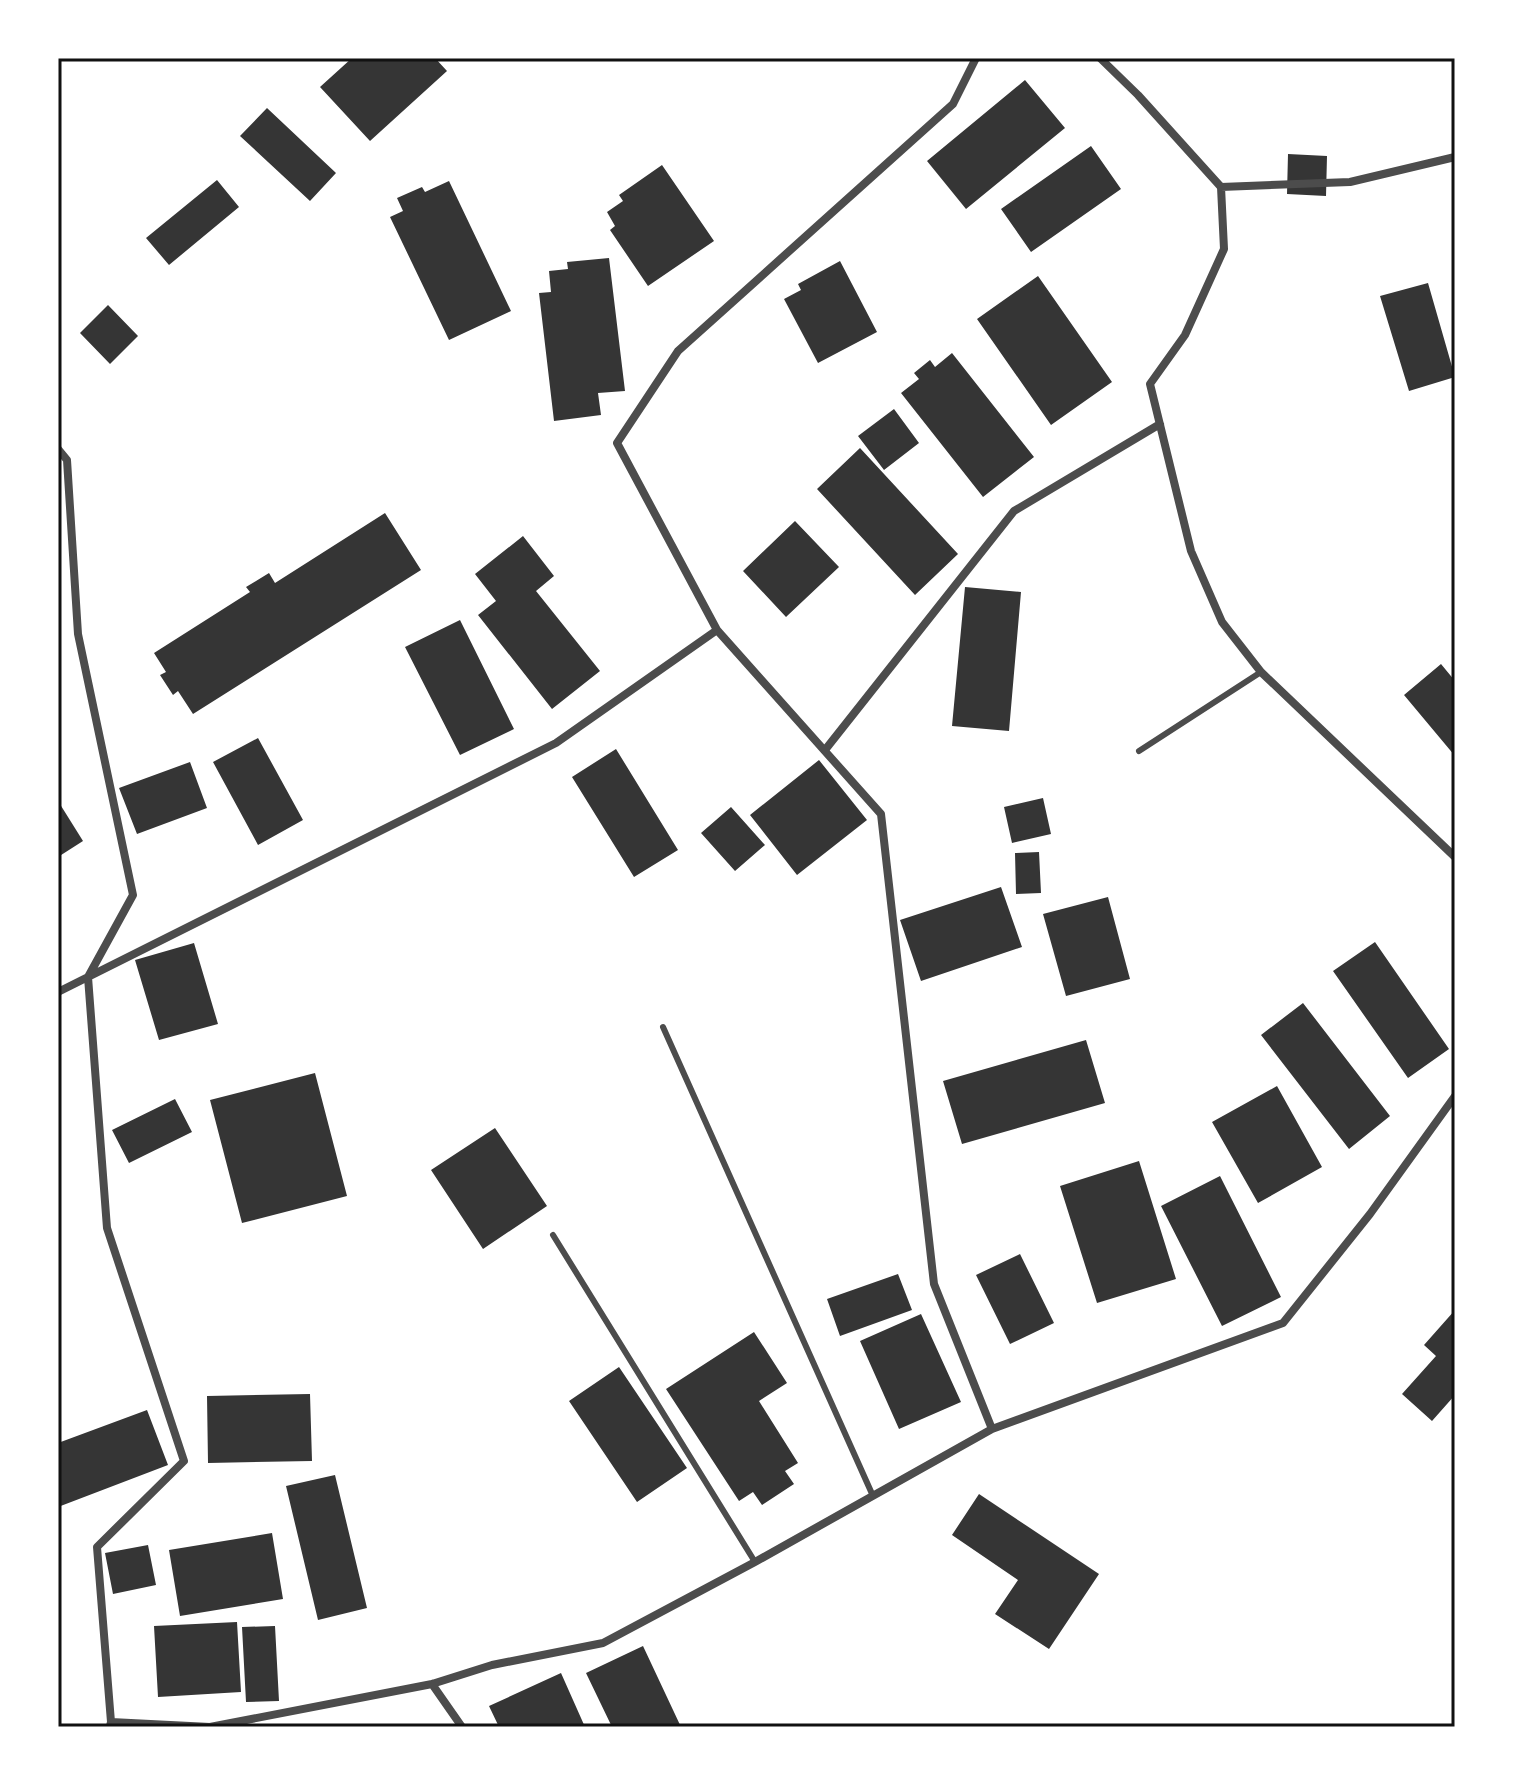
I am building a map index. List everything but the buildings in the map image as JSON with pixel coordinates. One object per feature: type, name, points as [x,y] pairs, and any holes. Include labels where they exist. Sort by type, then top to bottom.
[{"type":"street","points":[[976,58],[953,104],[678,351],[617,443],[717,630],[881,814],[934,1284],[992,1429]]},
{"type":"street","points":[[1100,58],[1138,95],[1221,187],[1224,249],[1185,335],[1150,384],[1191,551],[1222,622],[1261,672],[1455,857]]},
{"type":"street","points":[[1221,187],[1350,182],[1455,157]]},
{"type":"street","points":[[825,750],[1014,511],[1160,424]]},
{"type":"street","points":[[58,449],[67,460],[78,634],[133,895],[88,977],[107,1228],[184,1461],[97,1547],[110,1725],[210,1727],[432,1684],[492,1665],[603,1643],[992,1429],[1283,1323],[1370,1214],[1455,1096]]},
{"type":"street","points":[[58,992],[556,743],[717,630]]},
{"type":"street","points":[[432,1684],[462,1727]]},
{"type":"lane","points":[[1139,751],[1261,672]]},
{"type":"lane","points":[[663,1027],[873,1496]]},
{"type":"lane","points":[[553,1235],[755,1562]]}]
